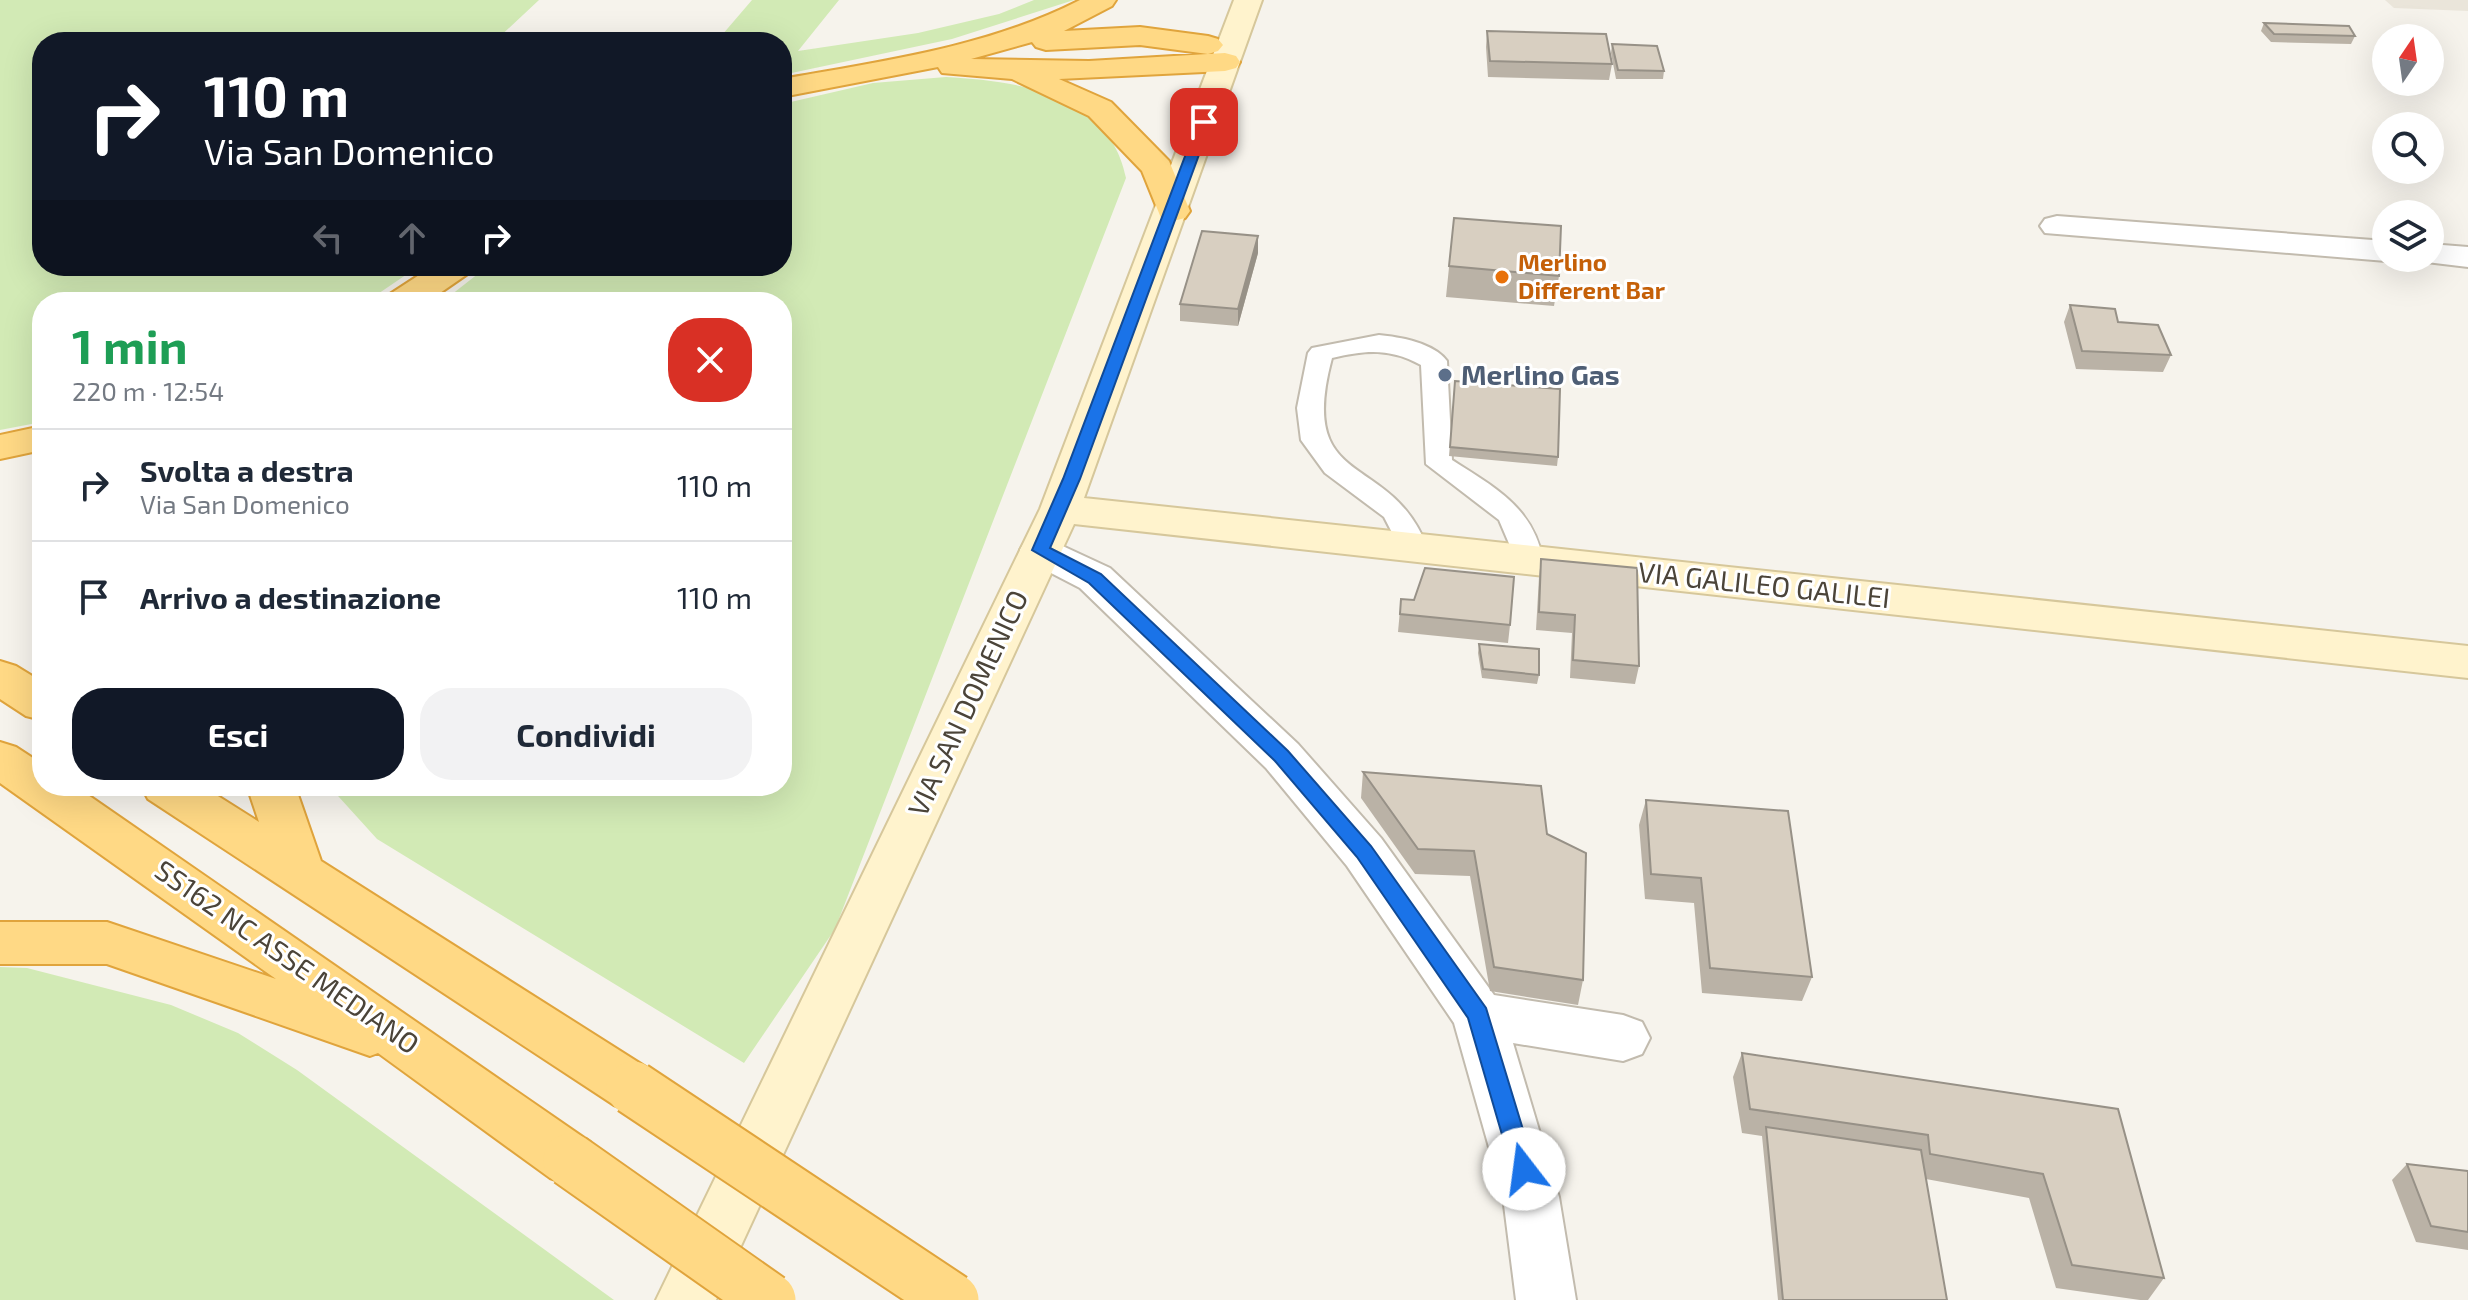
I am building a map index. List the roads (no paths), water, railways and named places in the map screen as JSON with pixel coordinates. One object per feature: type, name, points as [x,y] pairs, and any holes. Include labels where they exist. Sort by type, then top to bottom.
[{"type":"highway","points":[[792,86],[911,65],[986,46],[1050,27],[1102,0]]},
{"type":"highway","points":[[986,46],[1140,36],[1228,55]]},
{"type":"highway","points":[[911,65],[1012,71],[1167,68],[1228,55]]},
{"type":"highway","points":[[1012,71],[1100,109],[1157,168],[1173,211]]},
{"type":"highway","points":[[421,292],[443,276]]},
{"type":"highway","points":[[0,447],[32,440]]},
{"type":"highway","points":[[0,677],[32,698]]},
{"type":"highway","name":"SS162 NC ASSE MEDIANO","points":[[0,759],[32,781]]},
{"type":"highway","name":"SS162 NC ASSE MEDIANO","points":[[53,796],[419,1050],[769,1300]]},
{"type":"highway","points":[[180,796],[633,1088],[952,1300]]},
{"type":"highway","points":[[274,796],[301,876]]},
{"type":"highway","points":[[0,943],[107,943],[419,1050]]},
{"type":"main road","name":"VIA SAN DOMENICO","points":[[686,1300],[1050,529],[1173,211],[1248,0]]},
{"type":"main road","name":"VIA GALILEO GALILEI","points":[[1050,529],[1413,547],[2468,662]]},
{"type":"street","points":[[2057,226],[2372,250]]},
{"type":"street","points":[[2444,255],[2468,257]]},
{"type":"street","points":[[1050,529],[1095,578],[1282,756],[1364,852],[1478,1015],[1531,1197],[1546,1300]]},
{"type":"street","points":[[1478,1015],[1623,1038]]},
{"type":"lane","points":[[1413,547],[1409,529],[1387,502],[1339,468],[1314,442],[1310,425],[1321,353],[1364,343],[1401,343],[1434,361],[1439,464],[1515,515],[1528,539],[1529,560]]},
{"type":"place","name":"Merlino Different Bar","points":[[1502,277]]},
{"type":"place","name":"Merlino Gas","points":[[1445,375]]}]
